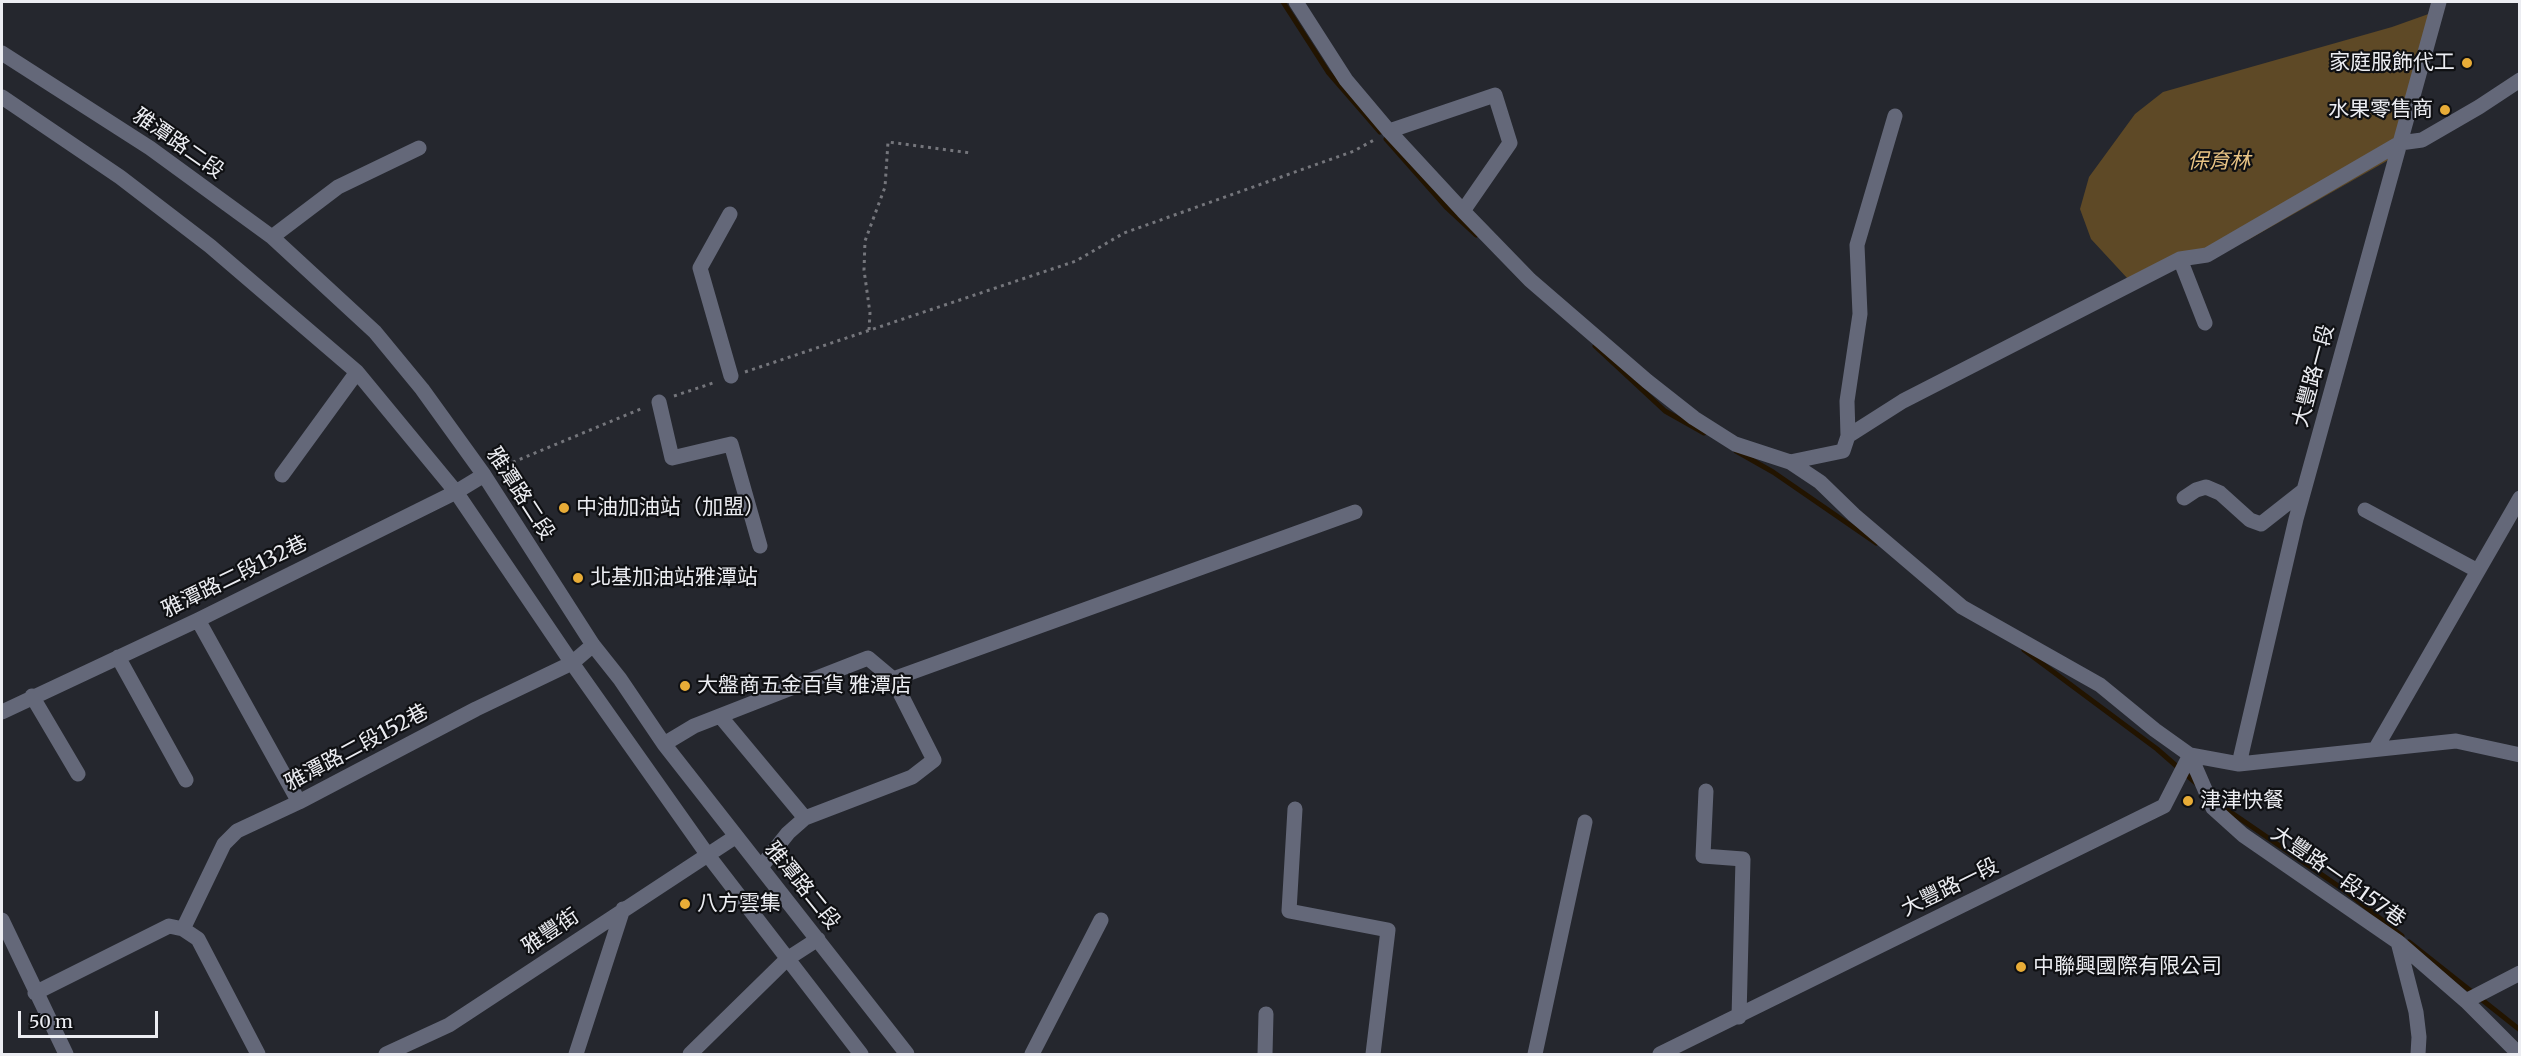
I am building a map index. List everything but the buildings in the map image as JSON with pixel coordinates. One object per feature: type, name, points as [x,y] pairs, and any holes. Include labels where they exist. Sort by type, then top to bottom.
[{"type":"street","points":[[1296,2],[1346,80],[1389,131],[1463,211],[1530,280],[1647,381],[1684,410],[1735,444],[1790,462],[1820,482],[1854,515],[1962,607],[2100,685],[2190,755],[2239,764],[2456,741],[2520,755]]},
{"type":"street","name":"大豐路一段","points":[[2239,764],[2303,491],[2439,2]]},
{"type":"street","name":"雅潭路二段","points":[[2,53],[150,148],[272,237],[375,332],[422,389],[484,475],[593,645],[620,679],[664,744],[907,1054]]},
{"type":"street","points":[[1848,436],[1903,401],[2180,259],[2208,255],[2400,143],[2422,140],[2520,80]]},
{"type":"street","points":[[1389,131],[1496,95],[1510,143],[1463,211]]},
{"type":"street","points":[[2,97],[120,177],[210,246],[357,372],[456,492],[572,663],[707,854],[861,1054]]},
{"type":"street","points":[[1790,462],[1843,451],[1848,436],[1847,401],[1860,314],[1857,245],[1894,116]]},
{"type":"street","points":[[272,237],[338,187],[419,148]]},
{"type":"street","points":[[730,214],[700,268],[731,376]]},
{"type":"street","points":[[2180,259],[2205,324]]},
{"type":"street","points":[[282,475],[357,372]]},
{"type":"street","points":[[659,402],[672,458],[731,444],[760,546]]},
{"type":"street","name":"雅潭路二段132巷","points":[[2,712],[198,620],[456,492],[484,475]]},
{"type":"street","points":[[2184,498],[2206,487],[2220,493],[2250,520],[2261,524],[2303,491]]},
{"type":"street","points":[[2376,748],[2520,498]]},
{"type":"street","points":[[2365,510],[2478,571]]},
{"type":"street","points":[[893,679],[1354,512]]},
{"type":"street","points":[[198,620],[299,802]]},
{"type":"street","name":"雅潭路二段152巷","points":[[183,929],[224,844],[237,831],[299,802],[476,709],[572,663],[593,645]]},
{"type":"street","points":[[118,657],[186,780]]},
{"type":"street","points":[[664,744],[694,726],[868,658],[893,679],[934,760],[912,777],[805,818],[788,833],[761,867]]},
{"type":"street","points":[[32,696],[78,774]]},
{"type":"street","points":[[720,716],[805,818]]},
{"type":"street","name":"大豐路一段","points":[[1660,1054],[2164,806],[2190,755]]},
{"type":"street","name":"大豐路一段157巷","points":[[2190,755],[2213,808],[2243,836],[2398,942],[2416,1012],[2419,1037],[2418,1054]]},
{"type":"street","points":[[1706,791],[1703,856],[1743,860],[1739,1017]]},
{"type":"street","points":[[1295,808],[1289,911],[1388,930],[1373,1054]]},
{"type":"street","points":[[1535,1054],[1585,822]]},
{"type":"street","name":"雅豐街","points":[[386,1054],[449,1025],[735,837]]},
{"type":"street","points":[[576,1054],[624,909]]},
{"type":"street","points":[[2,920],[34,993],[66,1054]]},
{"type":"street","points":[[1032,1054],[1101,920]]},
{"type":"street","points":[[34,993],[170,926],[183,929],[198,939],[258,1054]]},
{"type":"street","points":[[690,1054],[787,959],[818,939]]},
{"type":"street","points":[[2398,942],[2466,1001],[2518,1054]]},
{"type":"street","points":[[2466,1001],[2520,973]]},
{"type":"street","points":[[1265,1054],[1266,1014]]},
{"type":"path","points":[[484,475],[610,420],[659,402],[1076,261],[1124,233],[1354,151],[1389,131]]},
{"type":"path","points":[[869,330],[870,313],[864,270],[865,242],[885,187],[888,142],[971,153]]},
{"type":"green space","name":"保育林","points":[[2437,11],[2392,158],[2248,240],[2128,279],[2091,239],[2080,209],[2089,177],[2135,114],[2163,92],[2392,27]]},
{"type":"waterway","points":[[1283,2],[1328,72],[1380,132]]},
{"type":"waterway","points":[[1386,139],[1447,208],[1476,235]]},
{"type":"waterway","points":[[1595,346],[1665,411],[1704,433]]},
{"type":"waterway","points":[[1736,451],[1773,472],[1876,543]]},
{"type":"waterway","points":[[2024,650],[2157,749],[2197,784]]},
{"type":"waterway","points":[[2213,798],[2347,892],[2402,936]]},
{"type":"waterway","points":[[2409,942],[2520,1030]]},
{"type":"place","name":"家庭服飾代工","points":[[2467,63]]},
{"type":"place","name":"水果零售商","points":[[2445,110]]},
{"type":"place","name":"中油加油站（加盟）","points":[[564,508]]},
{"type":"place","name":"北基加油站雅潭站","points":[[578,578]]},
{"type":"place","name":"大盤商五金百貨 雅潭店","points":[[685,686]]},
{"type":"place","name":"津津快餐","points":[[2188,801]]},
{"type":"place","name":"八方雲集","points":[[685,904]]},
{"type":"place","name":"中聯興國際有限公司","points":[[2021,967]]}]
